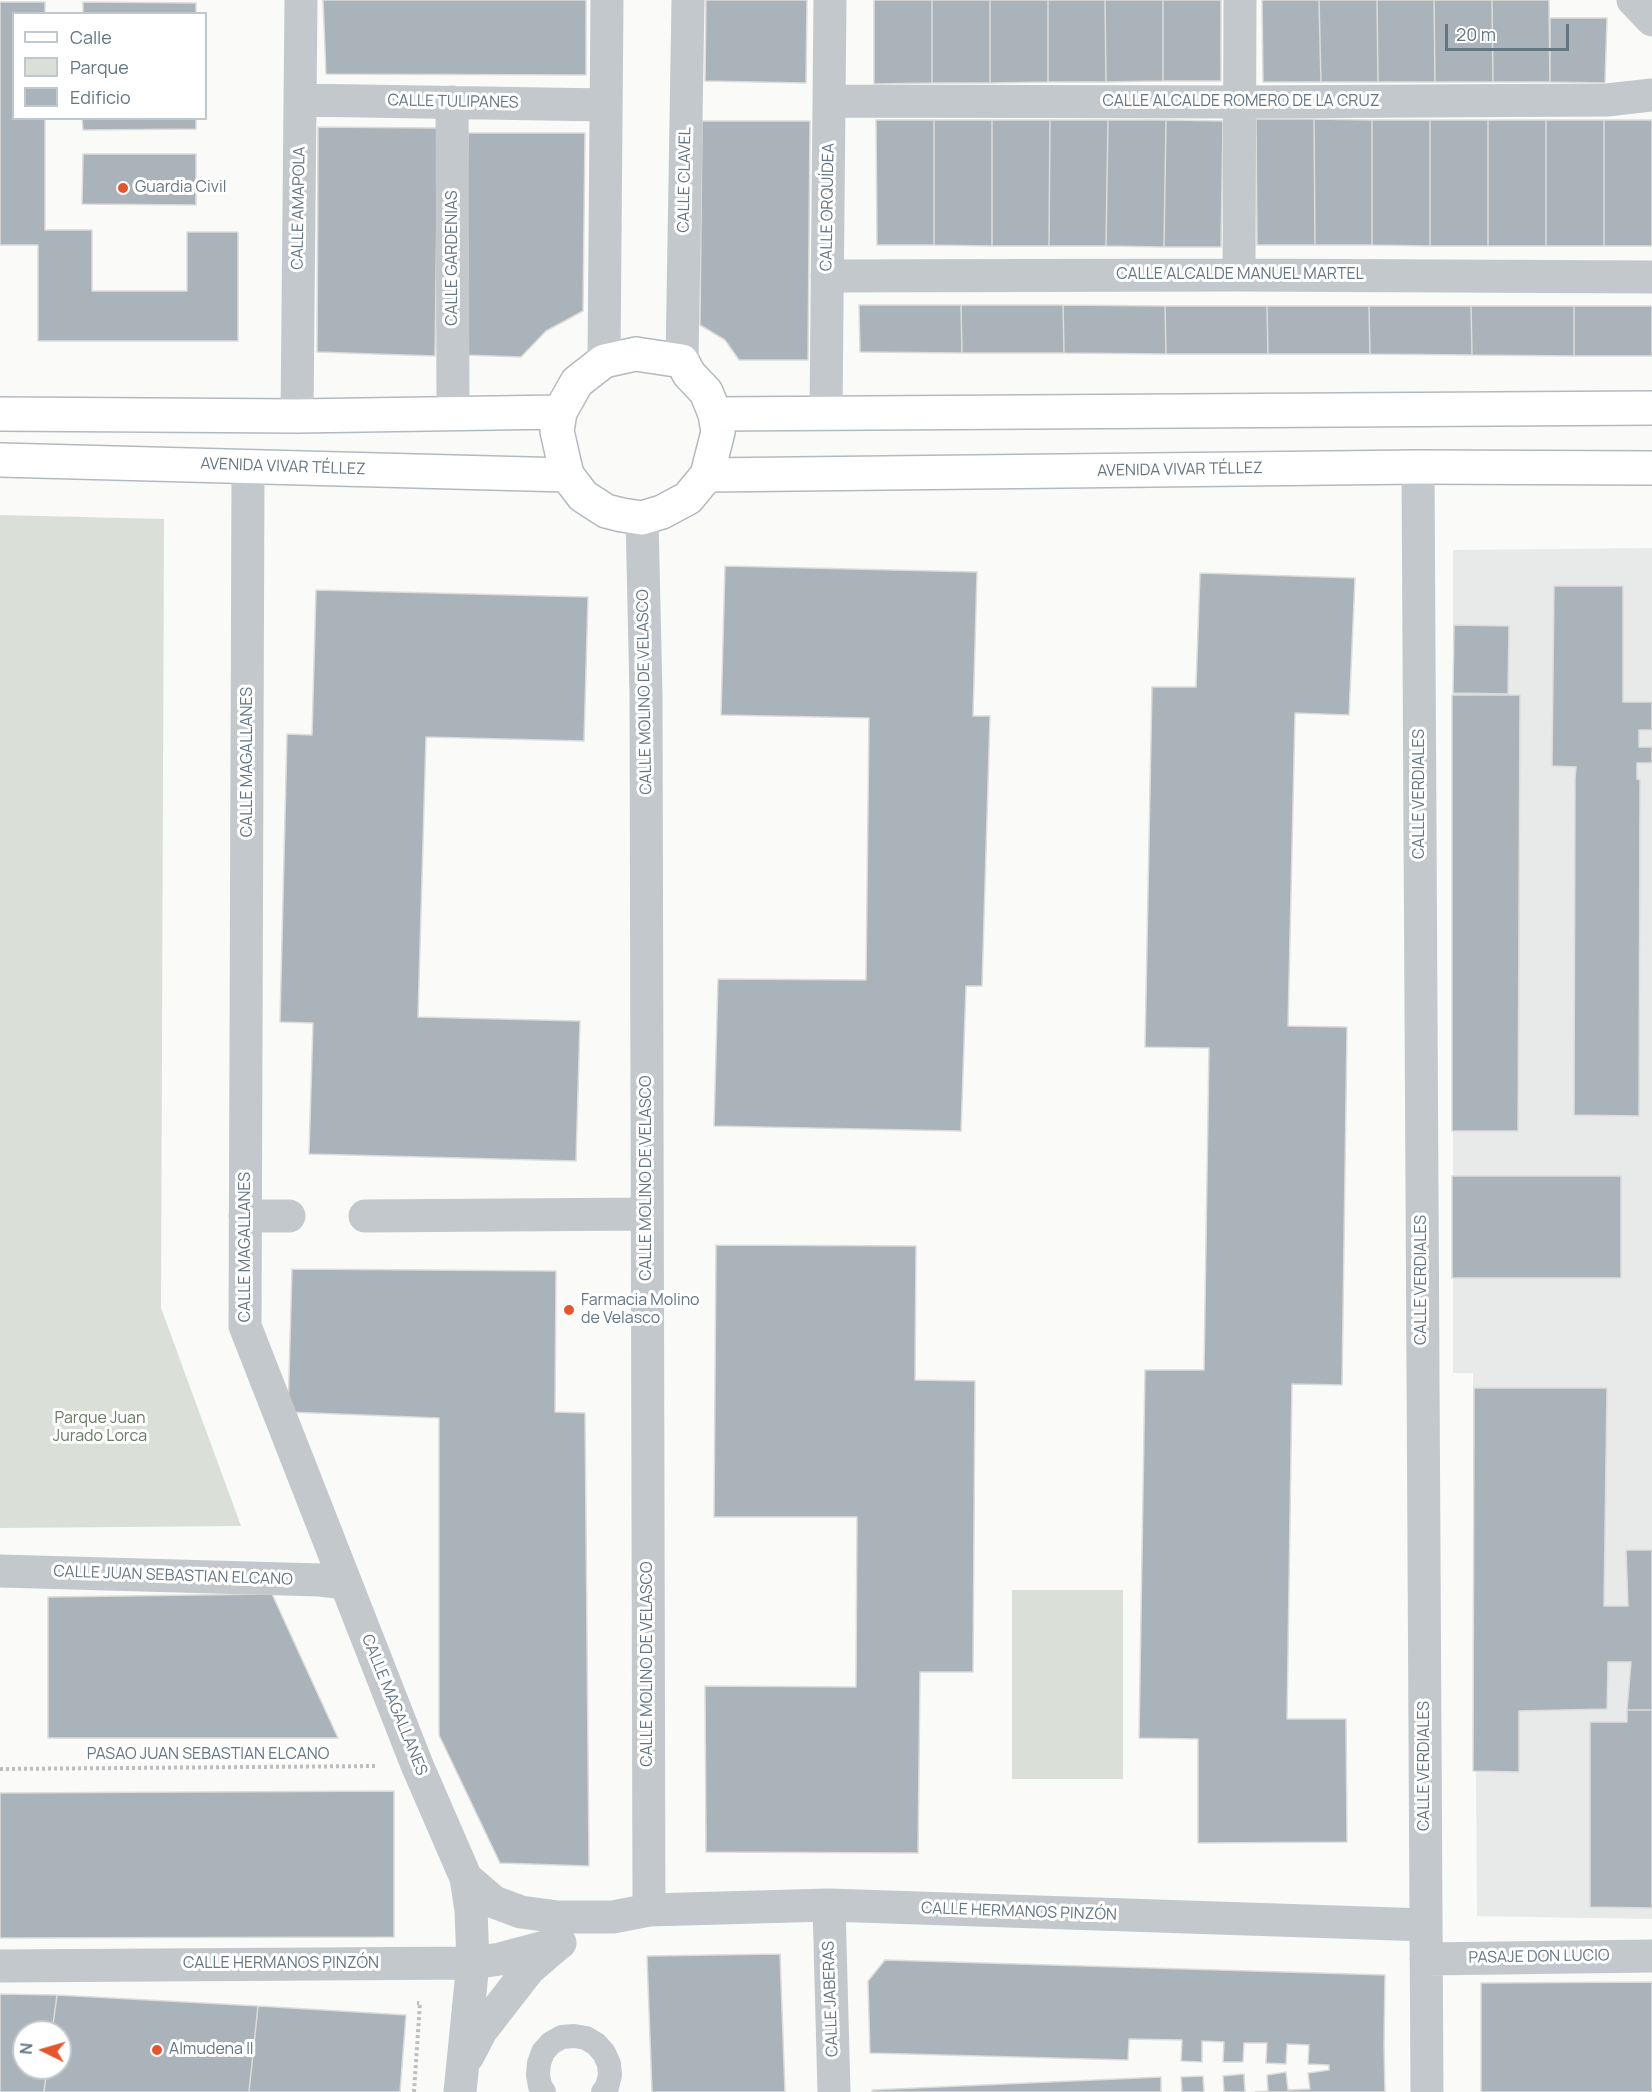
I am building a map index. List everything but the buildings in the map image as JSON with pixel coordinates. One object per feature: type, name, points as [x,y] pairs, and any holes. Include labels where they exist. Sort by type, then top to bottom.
[{"type":"street","name":"CALLE AMAPOLA","points":[[297,416],[301,0]]},
{"type":"street","points":[[604,361],[607,0]]},
{"type":"street","name":"CALLE CLAVEL","points":[[682,361],[688,0]]},
{"type":"street","name":"CALLE ORQUÍDEA","points":[[826,413],[830,0]]},
{"type":"street","points":[[1239,275],[1240,0]]},
{"type":"street","points":[[1633,0],[1652,20]]},
{"type":"street","points":[[1649,0],[1652,11]]},
{"type":"street","name":"CALLE ALCALDE ROMERO DE LA CRUZ","points":[[830,101],[1607,100],[1652,95]]},
{"type":"street","name":"CALLE TULIPANES","points":[[300,100],[606,105]]},
{"type":"street","name":"CALLE GARDENIAS","points":[[452,102],[453,413]]},
{"type":"street","name":"CALLE ALCALDE MANUEL MARTEL","points":[[827,276],[1652,277]]},
{"type":"street","points":[[636,354],[682,361],[689,374],[705,392],[715,414],[718,432],[707,475],[688,498],[662,512],[642,518],[606,511],[583,496],[567,476],[557,431],[560,412],[577,382],[604,361],[636,354]]},
{"type":"street","points":[[715,414],[1652,408]]},
{"type":"street","points":[[0,414],[297,416],[560,412]]},
{"type":"street","name":"AVENIDA VIVAR TÉLLEZ","points":[[0,460],[567,476]]},
{"type":"street","name":"CALLE MAGALLANES","points":[[248,467],[245,1326],[417,1765],[466,1878],[471,1910],[473,1963],[461,2079]]},
{"type":"street","name":"AVENIDA VIVAR TÉLLEZ","points":[[707,475],[1418,467],[1652,468]]},
{"type":"street","name":"CALLE VERDIALES","points":[[1418,467],[1427,2092]]},
{"type":"street","name":"CALLE MOLINO DE VELASCO","points":[[642,518],[646,695],[649,1910]]},
{"type":"street","points":[[365,1216],[647,1215]]},
{"type":"street","points":[[245,1216],[290,1216]]},
{"type":"street","name":"CALLE JUAN SEBASTIAN ELCANO","points":[[0,1571],[320,1580],[345,1583]]},
{"type":"street","points":[[466,1878],[494,1902],[521,1912],[558,1917],[613,1917]]},
{"type":"street","name":"CALLE HERMANOS PINZÓN","points":[[613,1917],[649,1910],[829,1905],[1426,1925]]},
{"type":"street","name":"CALLE JABERAS","points":[[829,1905],[834,2092]]},
{"type":"street","points":[[461,2079],[482,2031],[529,1970],[560,1943],[613,1917]]},
{"type":"street","name":"CALLE HERMANOS PINZÓN","points":[[0,1966],[473,1963],[500,1959],[560,1943]]},
{"type":"street","name":"PASAJE DON LUCIO","points":[[1426,1959],[1652,1956]]},
{"type":"lane","points":[[544,2092],[538,2075],[543,2052],[551,2043],[562,2037],[574,2036],[586,2038],[604,2053],[609,2064],[610,2075],[603,2092]]},
{"type":"path","name":"PASAO JUAN SEBASTIAN ELCANO","points":[[0,1769],[417,1765]]},
{"type":"shaded area","points":[[1652,548],[1652,1919],[1477,1916],[1473,1373],[1453,1373],[1453,550]]},
{"type":"green space","name":"Parque Juan Jurado Lorca","points":[[0,515],[164,519],[161,1308],[241,1526],[0,1528]]},
{"type":"green space","points":[[1012,1590],[1123,1590],[1123,1779],[1012,1779]]},
{"type":"place","name":"Guardia Civil","points":[[123,188]]},
{"type":"place","name":"Farmacia Molino de Velasco","points":[[569,1310]]},
{"type":"place","name":"Almudena II","points":[[157,2050]]}]
